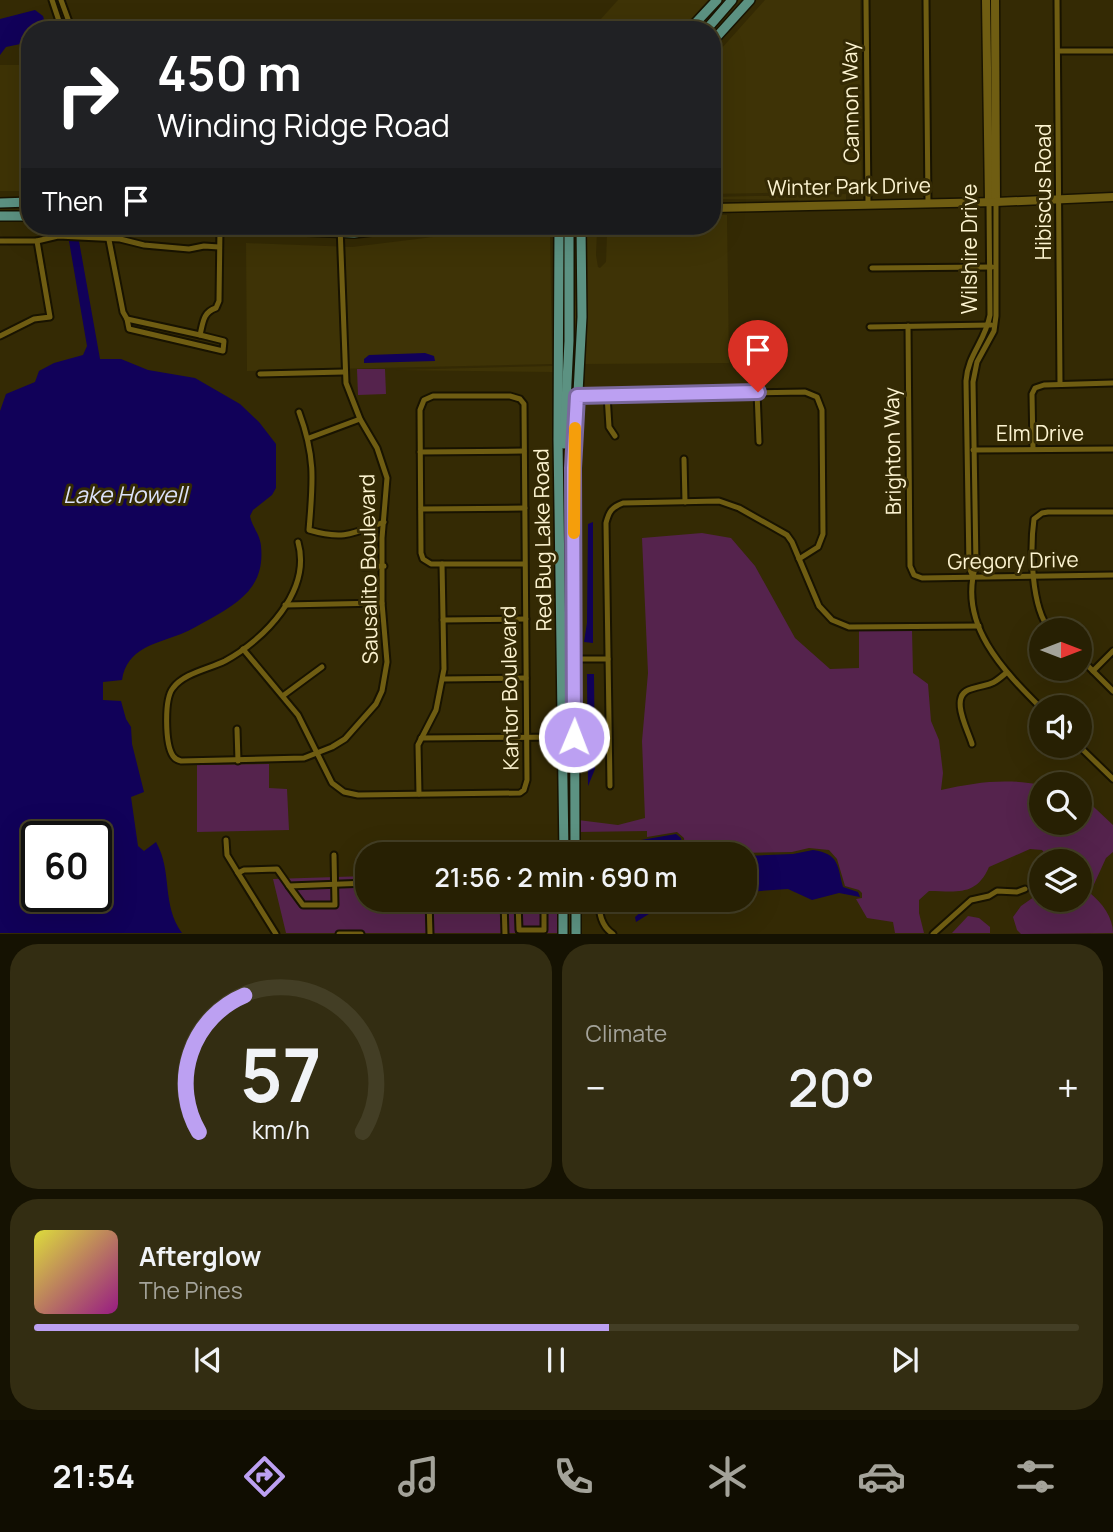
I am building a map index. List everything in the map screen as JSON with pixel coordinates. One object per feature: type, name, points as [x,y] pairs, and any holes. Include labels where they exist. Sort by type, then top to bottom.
[{"type":"main road","points":[[697,21],[717,0]]},
{"type":"main road","points":[[721,32],[750,0]]},
{"type":"main road","points":[[714,21],[729,4]]},
{"type":"main road","points":[[0,203],[21,202]]},
{"type":"main road","points":[[0,216],[21,216]]},
{"type":"main road","name":"Red Bug Lake Road","points":[[559,235],[558,440],[564,842]]},
{"type":"main road","points":[[561,533],[568,365],[569,235]]},
{"type":"main road","name":"Red Bug Lake Road","points":[[575,842],[573,468],[582,317],[581,235]]},
{"type":"main road","points":[[563,737],[570,749],[571,799],[575,806]]},
{"type":"main road","points":[[564,912],[564,933]]},
{"type":"main road","points":[[576,912],[576,933]]},
{"type":"street","points":[[59,21],[53,1],[61,0],[69,21]]},
{"type":"street","points":[[717,0],[729,4],[735,17]]},
{"type":"street","name":"Cannon Way","points":[[866,0],[868,204]]},
{"type":"street","points":[[926,0],[928,203]]},
{"type":"street","name":"Wilshire Drive","points":[[986,0],[991,20]]},
{"type":"street","name":"Wilshire Drive","points":[[995,0],[991,20],[991,325],[989,343],[980,354],[974,371],[976,565],[973,597],[979,626],[990,652],[1029,696]]},
{"type":"street","name":"Hibiscus Road","points":[[1057,0],[1060,384]]},
{"type":"street","points":[[1058,51],[1113,51]]},
{"type":"street","name":"Winter Park Drive","points":[[721,208],[1113,197]]},
{"type":"street","points":[[109,235],[123,312],[129,329],[223,351],[224,341],[127,319]]},
{"type":"street","points":[[200,335],[205,315],[216,308],[219,301],[220,235]]},
{"type":"street","name":"Sausalito Boulevard","points":[[243,649],[173,687],[168,702],[168,740],[172,754],[181,761],[290,759],[316,753],[345,739],[379,697],[387,662],[382,603],[387,494],[384,463],[360,419],[344,372],[340,235]]},
{"type":"street","points":[[0,242],[37,241],[58,236],[130,240],[144,245],[189,249],[219,247]]},
{"type":"street","points":[[0,336],[34,319],[50,317],[37,241]]},
{"type":"street","points":[[872,268],[992,267]]},
{"type":"street","points":[[870,327],[991,325]]},
{"type":"street","name":"Wilshire Drive","points":[[973,577],[969,567],[967,370],[975,350],[991,325]]},
{"type":"street","name":"Brighton Way","points":[[908,326],[910,566],[914,575]]},
{"type":"street","points":[[260,374],[344,372]]},
{"type":"street","points":[[1033,449],[1032,394],[1038,386],[1113,383]]},
{"type":"street","points":[[758,392],[759,442]]},
{"type":"street","points":[[577,396],[811,393],[820,402],[823,534],[818,547],[799,559]]},
{"type":"street","points":[[607,395],[608,427],[615,436]]},
{"type":"street","name":"Kantor Boulevard","points":[[316,753],[332,783],[344,792],[358,795],[520,793],[524,790],[527,780],[525,410],[520,399],[510,396],[433,396],[424,400],[420,410],[420,453]]},
{"type":"street","points":[[299,412],[309,438],[313,473],[309,530],[332,537],[351,534],[384,522]]},
{"type":"street","points":[[309,438],[360,419]]},
{"type":"street","name":"Elm Drive","points":[[967,450],[1113,449]]},
{"type":"street","points":[[524,451],[420,453],[421,553],[426,562],[525,564]]},
{"type":"street","points":[[684,459],[685,502]]},
{"type":"street","points":[[610,786],[608,514],[612,508],[622,503],[719,501],[739,508],[787,535],[819,606],[839,624],[859,627],[979,626]]},
{"type":"street","points":[[421,509],[525,508]]},
{"type":"street","points":[[1041,618],[1034,577],[1033,526],[1037,516],[1048,512],[1113,512]]},
{"type":"street","points":[[298,542],[302,556],[285,606],[268,630],[243,649],[284,695],[306,729],[316,753]]},
{"type":"street","points":[[419,794],[418,745],[436,710],[443,679],[442,564]]},
{"type":"street","points":[[363,567],[384,566]]},
{"type":"street","name":"Gregory Drive","points":[[914,575],[922,578],[1113,575]]},
{"type":"street","points":[[285,606],[382,603]]},
{"type":"street","points":[[443,620],[526,619]]},
{"type":"street","points":[[1113,650],[1093,671],[1113,691]]},
{"type":"street","points":[[563,659],[608,659]]},
{"type":"street","points":[[284,695],[322,667]]},
{"type":"street","points":[[972,744],[960,707],[962,694],[967,690],[987,686],[1006,673]]},
{"type":"street","points":[[443,679],[527,678]]},
{"type":"street","points":[[237,729],[238,761]]},
{"type":"street","points":[[421,738],[563,737]]},
{"type":"street","points":[[1091,758],[1113,779]]},
{"type":"street","points":[[226,840],[227,855],[276,933]]},
{"type":"street","points":[[238,873],[244,870],[277,869],[303,905],[335,905],[334,855]]},
{"type":"street","points":[[289,886],[355,883]]},
{"type":"street","points":[[933,933],[971,900],[989,896],[997,891],[1017,892],[1026,889]]},
{"type":"street","points":[[518,902],[544,902],[544,930],[519,930],[518,902]]},
{"type":"street","points":[[429,912],[430,933]]},
{"type":"street","points":[[504,912],[505,933]]},
{"type":"street","points":[[599,912],[603,922],[613,933]]},
{"type":"street","points":[[339,933],[361,933]]},
{"type":"shaded area","points":[[618,0],[708,0],[689,21],[599,21]]},
{"type":"shaded area","points":[[765,0],[860,0],[862,191],[721,194],[721,49]]},
{"type":"shaded area","points":[[0,65],[20,65],[21,191],[0,191]]},
{"type":"shaded area","points":[[846,194],[846,202],[799,203],[798,200],[721,199],[721,197]]},
{"type":"shaded area","points":[[721,215],[727,215],[729,363],[582,364],[584,235],[597,235],[596,255],[600,268],[606,262],[607,235],[721,235]]},
{"type":"shaded area","points":[[550,235],[552,364],[247,371],[246,243],[352,247],[433,237]]},
{"type":"shaded area","points":[[575,235],[578,235],[579,317],[576,364],[572,364],[576,287]]},
{"type":"shaded area","points":[[552,366],[553,372],[395,370]]},
{"type":"shaded area","points":[[357,369],[385,369],[386,394],[358,395]]},
{"type":"shaded area","points":[[702,533],[731,538],[755,566],[795,638],[830,669],[859,668],[859,631],[912,630],[913,673],[928,684],[931,721],[939,740],[943,773],[941,790],[991,782],[1029,784],[1029,835],[1092,835],[1092,805],[1113,825],[1113,852],[1106,858],[1092,889],[1092,849],[1029,849],[989,867],[984,877],[971,888],[929,891],[919,900],[924,933],[895,933],[893,922],[867,918],[856,899],[862,898],[862,893],[845,886],[837,859],[829,850],[809,848],[792,852],[757,853],[757,842],[684,842],[684,838],[677,832],[647,837],[647,831],[578,832],[578,820],[618,825],[645,818],[642,741],[648,673],[642,538]]},
{"type":"shaded area","points":[[269,764],[269,788],[287,789],[289,830],[197,832],[197,765]]},
{"type":"shaded area","points":[[355,876],[355,912],[558,912],[557,933],[286,933],[273,879]]},
{"type":"shaded area","points":[[1092,895],[1106,911],[1113,933],[1021,934],[1013,917],[1029,900],[1029,912],[1092,912]]},
{"type":"shaded area","points":[[968,916],[979,918],[990,927],[990,933],[952,933]]},
{"type":"water","points":[[35,10],[43,16],[44,21],[21,21],[21,44],[6,47],[0,55],[0,19]]},
{"type":"water","name":"Lake Howell","points":[[69,241],[79,241],[100,359],[121,359],[148,370],[195,378],[240,404],[276,444],[276,488],[250,516],[260,542],[261,560],[259,572],[249,591],[232,606],[210,619],[136,654],[125,669],[122,680],[103,682],[103,700],[121,701],[131,727],[132,744],[144,792],[131,797],[138,846],[144,851],[156,842],[164,865],[171,911],[182,933],[0,933],[0,411],[6,394],[35,382],[39,371],[54,363],[83,355],[87,346]]},
{"type":"water","points":[[425,353],[434,356],[435,361],[364,363],[364,359],[369,355]]},
{"type":"water","points":[[593,522],[593,643],[584,642],[587,623],[588,524]]},
{"type":"water","points":[[587,674],[594,674],[595,769],[588,786]]},
{"type":"water","points":[[676,834],[682,842],[640,842]]},
{"type":"water","points":[[813,850],[828,854],[838,866],[843,887],[858,892],[860,897],[839,893],[812,900],[788,889],[757,891],[757,856]]},
{"type":"water","points":[[641,912],[652,912],[636,922],[635,917]]},
{"type":"slow traffic","points":[[574,533],[575,428]]},
{"type":"route","points":[[574,737],[573,468],[577,396],[758,392]]}]
